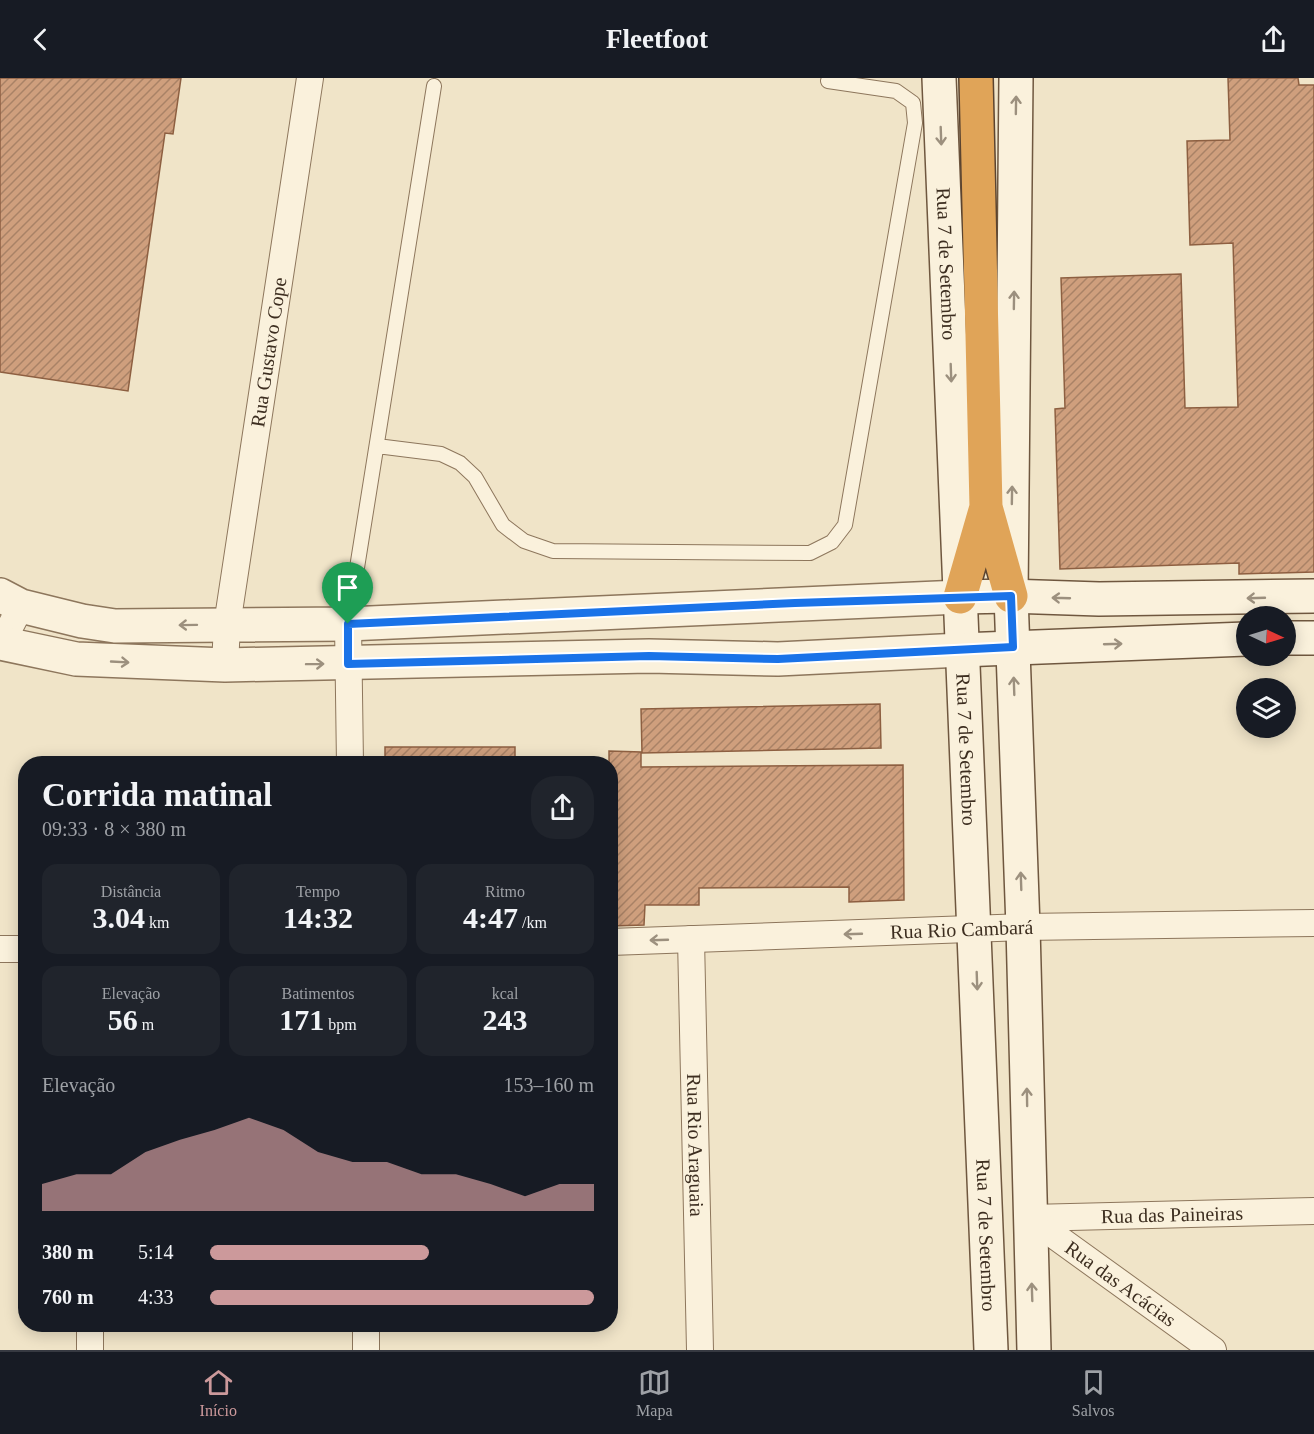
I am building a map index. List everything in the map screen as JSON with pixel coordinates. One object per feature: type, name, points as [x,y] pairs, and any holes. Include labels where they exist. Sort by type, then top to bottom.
[{"type":"highway","points":[[976,78],[986,500],[1011,596]]},
{"type":"highway","points":[[960,597],[986,500]]},
{"type":"main road","name":"Rua 7 de Setembro","points":[[939,78],[991,1350]]},
{"type":"main road","points":[[1016,78],[1011,596],[1023,927],[1034,1350]]},
{"type":"main road","points":[[11,601],[82,621],[115,626],[348,624],[960,597],[1214,599],[1314,596]]},
{"type":"main road","points":[[1214,599],[1214,640]]},
{"type":"main road","points":[[647,610],[649,656]]},
{"type":"main road","points":[[76,659],[82,621]]},
{"type":"main road","points":[[1296,638],[1314,638]]},
{"type":"main road","points":[[0,644],[76,659],[225,665],[649,656],[778,659],[1013,647],[1236,639]]},
{"type":"street","name":"Rua Gustavo Cope","points":[[225,665],[227,625],[310,78]]},
{"type":"street","points":[[0,644],[11,601]]},
{"type":"street","points":[[348,624],[350,756]]},
{"type":"street","name":"Rua Rio Cambará","points":[[618,942],[1023,927],[1314,923]]},
{"type":"street","name":"Rua Rio Araguaia","points":[[691,939],[700,1350]]},
{"type":"street","points":[[0,950],[18,949]]},
{"type":"street","name":"Rua das Paineiras","points":[[1030,1218],[1314,1211]]},
{"type":"street","name":"Rua das Acácias","points":[[1030,1218],[1213,1350]]},
{"type":"street","points":[[90,1332],[90,1350]]},
{"type":"street","points":[[366,1332],[366,1350]]},
{"type":"lane","points":[[377,446],[441,454],[460,463],[475,477],[503,525],[524,541],[553,551],[810,553],[832,542],[845,525],[915,123],[913,104],[896,91],[828,81]]},
{"type":"lane","points":[[348,624],[434,86]]},
{"type":"building","points":[[0,78],[181,78],[173,134],[165,133],[128,391],[0,372]]},
{"type":"building","points":[[1228,78],[1298,78],[1299,85],[1314,85],[1314,572],[1239,574],[1239,563],[1060,569],[1055,409],[1065,408],[1061,278],[1181,274],[1185,408],[1238,407],[1233,243],[1190,245],[1187,141],[1230,140]]},
{"type":"building","points":[[880,704],[881,748],[642,753],[641,709]]},
{"type":"building","points":[[385,747],[515,747],[515,756],[385,756]]},
{"type":"building","points":[[609,751],[641,752],[641,767],[903,765],[904,900],[849,902],[849,887],[699,888],[699,905],[645,905],[644,925],[618,926],[618,756],[609,756]]},
{"type":"route","points":[[1011,596],[1013,647],[778,659],[649,656],[348,664],[348,624],[795,603],[1011,596]]}]
